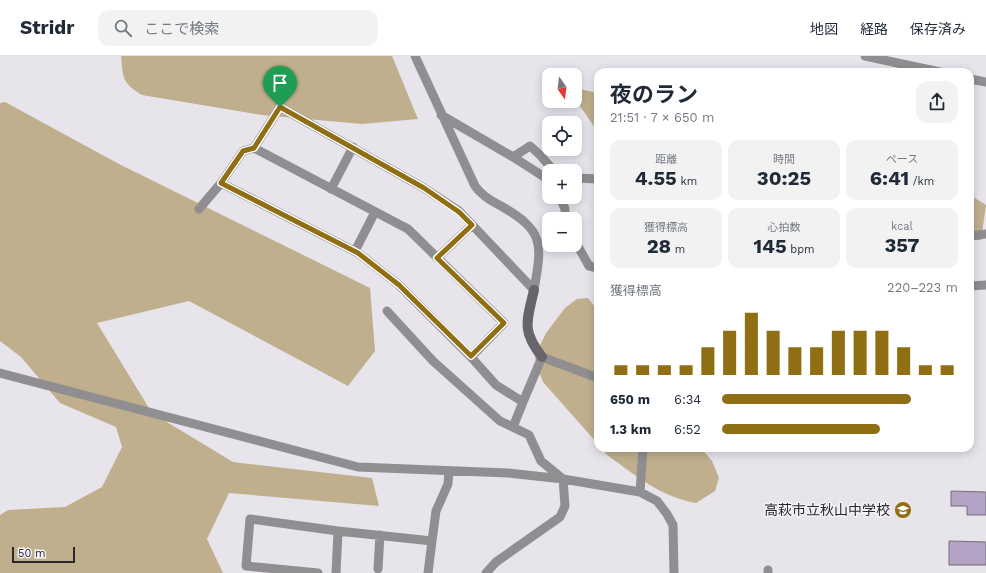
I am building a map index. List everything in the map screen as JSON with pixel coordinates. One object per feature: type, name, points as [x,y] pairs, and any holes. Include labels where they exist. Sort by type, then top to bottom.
[{"type":"street","points":[[415,56],[441,115],[479,192],[518,216],[535,233],[539,246],[540,258],[527,319],[529,338],[542,357],[594,376]]},
{"type":"street","points":[[865,56],[921,68]]},
{"type":"street","points":[[974,80],[986,82]]},
{"type":"street","points":[[199,209],[221,183],[243,151],[254,148],[280,107],[424,188],[459,212],[534,290]]},
{"type":"street","points":[[441,115],[514,157],[542,175]]},
{"type":"street","points":[[514,157],[530,146],[548,164]]},
{"type":"street","points":[[332,189],[353,147]]},
{"type":"street","points":[[254,148],[408,229],[504,323],[471,356]]},
{"type":"street","points":[[582,178],[594,179]]},
{"type":"street","points":[[221,183],[355,251],[399,285],[471,356],[496,385],[523,402]]},
{"type":"street","points":[[355,251],[375,212]]},
{"type":"street","points":[[437,258],[472,225]]},
{"type":"street","points":[[974,236],[986,234]]},
{"type":"street","points":[[581,252],[589,266],[594,267]]},
{"type":"street","points":[[974,286],[986,285]]},
{"type":"street","points":[[387,310],[433,361],[500,421],[529,435],[541,461],[563,479],[565,506],[560,516],[496,562],[486,573]]},
{"type":"street","points":[[513,427],[542,357]]},
{"type":"street","points":[[0,373],[358,468],[508,473],[563,479],[640,492],[657,501],[674,525],[674,573]]},
{"type":"street","points":[[640,492],[643,452]]},
{"type":"street","points":[[428,573],[436,510],[448,484],[449,471]]},
{"type":"street","points":[[318,573],[246,566],[250,519],[338,531],[432,541]]},
{"type":"street","points":[[336,573],[338,531]]},
{"type":"street","points":[[378,569],[380,535]]},
{"type":"shaded area","points":[[121,56],[392,56],[418,119],[362,124],[262,115],[142,95],[135,91],[127,83],[123,75]]},
{"type":"shaded area","points":[[582,90],[594,92],[594,126],[581,108]]},
{"type":"shaded area","points":[[5,102],[119,164],[370,288],[375,351],[348,386],[189,301],[97,323],[152,413],[233,462],[372,478],[379,506],[229,493],[207,539],[223,573],[0,573],[0,515],[8,510],[65,507],[102,487],[122,447],[116,427],[60,403],[21,357],[0,341],[0,103]]},
{"type":"shaded area","points":[[974,198],[986,205],[981,240],[974,240]]},
{"type":"shaded area","points":[[588,298],[594,306],[594,439],[543,382],[536,364],[535,356],[546,333],[565,308],[577,299]]},
{"type":"shaded area","points":[[604,452],[704,452],[712,461],[719,478],[715,491],[696,503],[671,496],[638,477]]},
{"type":"building","points":[[951,491],[986,492],[986,515],[967,515],[967,506],[951,506]]},
{"type":"building","points":[[949,541],[986,542],[986,565],[949,565]]},
{"type":"place","name":"高萩市立秋山中学校","points":[[903,510]]},
{"type":"route","points":[[280,107],[424,188],[459,212],[472,225],[437,258],[504,323],[471,356],[399,285],[358,253],[221,183],[243,151],[254,148],[280,107]]}]
